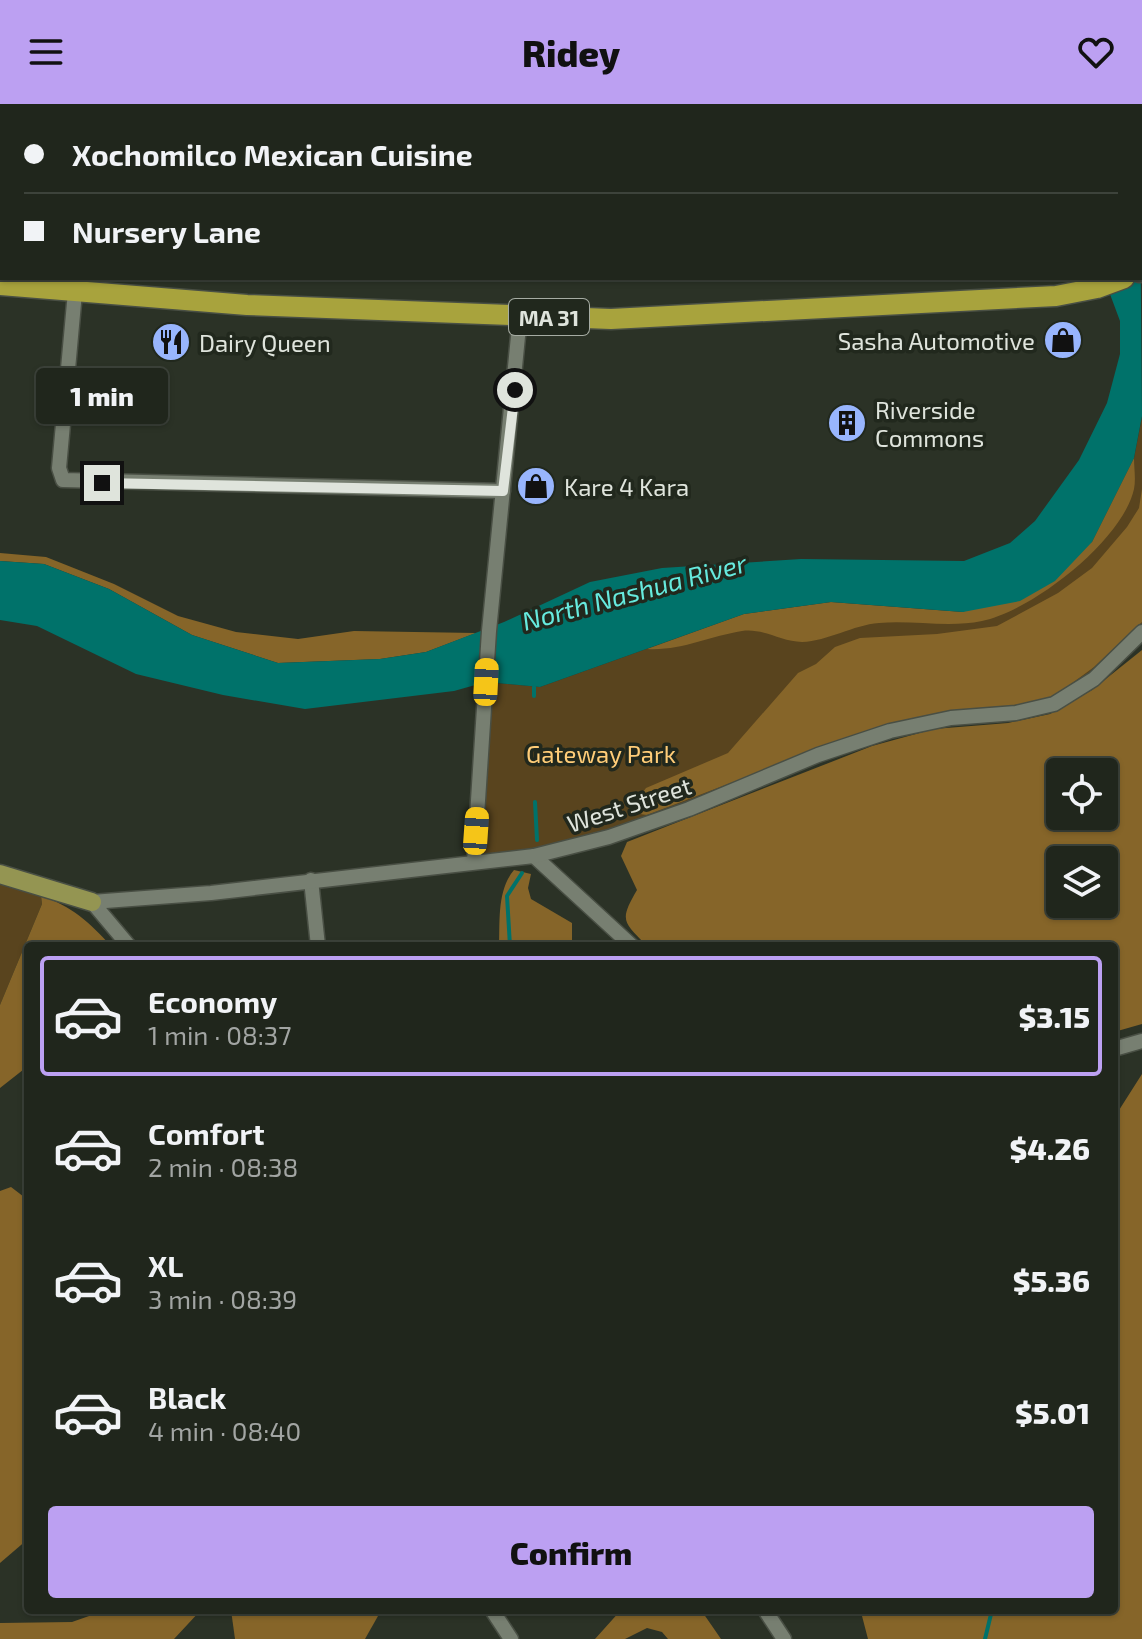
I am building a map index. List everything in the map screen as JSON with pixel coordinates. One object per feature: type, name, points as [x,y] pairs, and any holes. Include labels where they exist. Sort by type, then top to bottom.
[{"type":"highway","name":"MA 31","points":[[0,285],[247,305],[520,316],[662,317],[1056,296],[1097,288],[1119,280]]},
{"type":"main road","points":[[0,874],[92,902]]},
{"type":"street","points":[[75,292],[59,468],[63,480],[503,491]]},
{"type":"street","points":[[474,862],[489,631],[520,316]]},
{"type":"street","name":"West Street","points":[[92,902],[211,893],[534,856],[622,832],[818,755],[890,731],[951,718],[1016,713],[1054,704],[1094,679],[1142,632]]},
{"type":"street","points":[[534,856],[628,942]]},
{"type":"street","points":[[311,880],[318,942]]},
{"type":"street","points":[[92,902],[126,942]]},
{"type":"street","points":[[1118,1048],[1142,1041]]},
{"type":"street","points":[[495,1614],[511,1639]]},
{"type":"street","points":[[768,1614],[784,1639]]},
{"type":"green space","name":"Gateway Park","points":[[1142,417],[1142,632],[1053,704],[890,731],[609,837],[474,862],[486,682],[540,687],[744,614],[963,612],[1134,458]]},
{"type":"green space","points":[[0,874],[39,884],[42,904],[0,1005]]},
{"type":"shaded area","points":[[1134,458],[1134,489],[1113,530],[1073,570],[1002,615],[969,623],[879,623],[802,642],[758,631],[742,631],[684,646],[647,649],[744,614],[831,602],[963,612],[1092,542]]},
{"type":"shaded area","points":[[1142,489],[1142,622],[1094,667],[1052,698],[859,734],[647,815],[640,814],[640,796],[646,788],[728,753],[798,673],[816,664],[835,647],[860,638],[937,634],[997,626],[1058,593],[1092,568],[1127,527],[1139,508]]},
{"type":"shaded area","points":[[0,553],[46,557],[114,584],[178,616],[236,632],[298,639],[354,631],[476,633],[426,652],[380,659],[278,663],[192,635],[109,589],[44,564],[0,561]]},
{"type":"shaded area","points":[[1142,650],[1142,1024],[1118,1031],[1118,942],[644,942],[626,920],[637,890],[621,856],[627,842],[872,746],[934,729],[1008,723],[1050,714],[1092,690]]},
{"type":"shaded area","points":[[514,870],[531,874],[528,888],[531,899],[572,923],[572,942],[499,942],[502,896]]},
{"type":"shaded area","points":[[41,896],[62,905],[107,942],[26,942],[42,904]]},
{"type":"shaded area","points":[[24,947],[24,1069],[0,1088],[0,1005]]},
{"type":"shaded area","points":[[1142,1074],[1142,1639],[868,1639],[863,1614],[1118,1614],[1118,1112]]},
{"type":"shaded area","points":[[11,1187],[24,1197],[24,1542],[0,1563],[0,1191]]},
{"type":"shaded area","points":[[95,1614],[197,1614],[174,1639],[0,1639],[0,1623],[72,1622]]},
{"type":"shaded area","points":[[232,1614],[378,1616],[365,1639],[235,1639]]},
{"type":"shaded area","points":[[617,1614],[704,1614],[721,1639],[668,1639],[662,1632],[647,1628],[625,1639],[595,1639]]},
{"type":"water","name":"North Nashua River","points":[[1105,280],[1141,280],[1142,416],[1134,458],[1092,542],[1055,581],[1020,601],[963,612],[831,602],[744,614],[540,687],[486,682],[454,691],[305,709],[223,695],[136,674],[37,626],[0,620],[0,561],[44,564],[109,589],[192,635],[278,663],[380,659],[426,652],[504,622],[590,582],[662,568],[801,559],[964,561],[1010,543],[1035,521],[1079,460],[1107,403],[1120,354],[1120,321]]},
{"type":"waterway","points":[[534,687],[534,696]]},
{"type":"waterway","points":[[535,802],[537,840]]},
{"type":"waterway","points":[[510,942],[507,896],[522,873]]},
{"type":"waterway","points":[[985,1639],[991,1614]]},
{"type":"place","name":"Sasha Automotive","points":[[1063,340]]},
{"type":"place","name":"Dairy Queen","points":[[171,342]]},
{"type":"place","name":"Riverside Commons","points":[[847,423]]},
{"type":"place","name":"Kare 4 Kara","points":[[536,486]]},
{"type":"route","points":[[102,483],[503,491],[515,390]]}]
